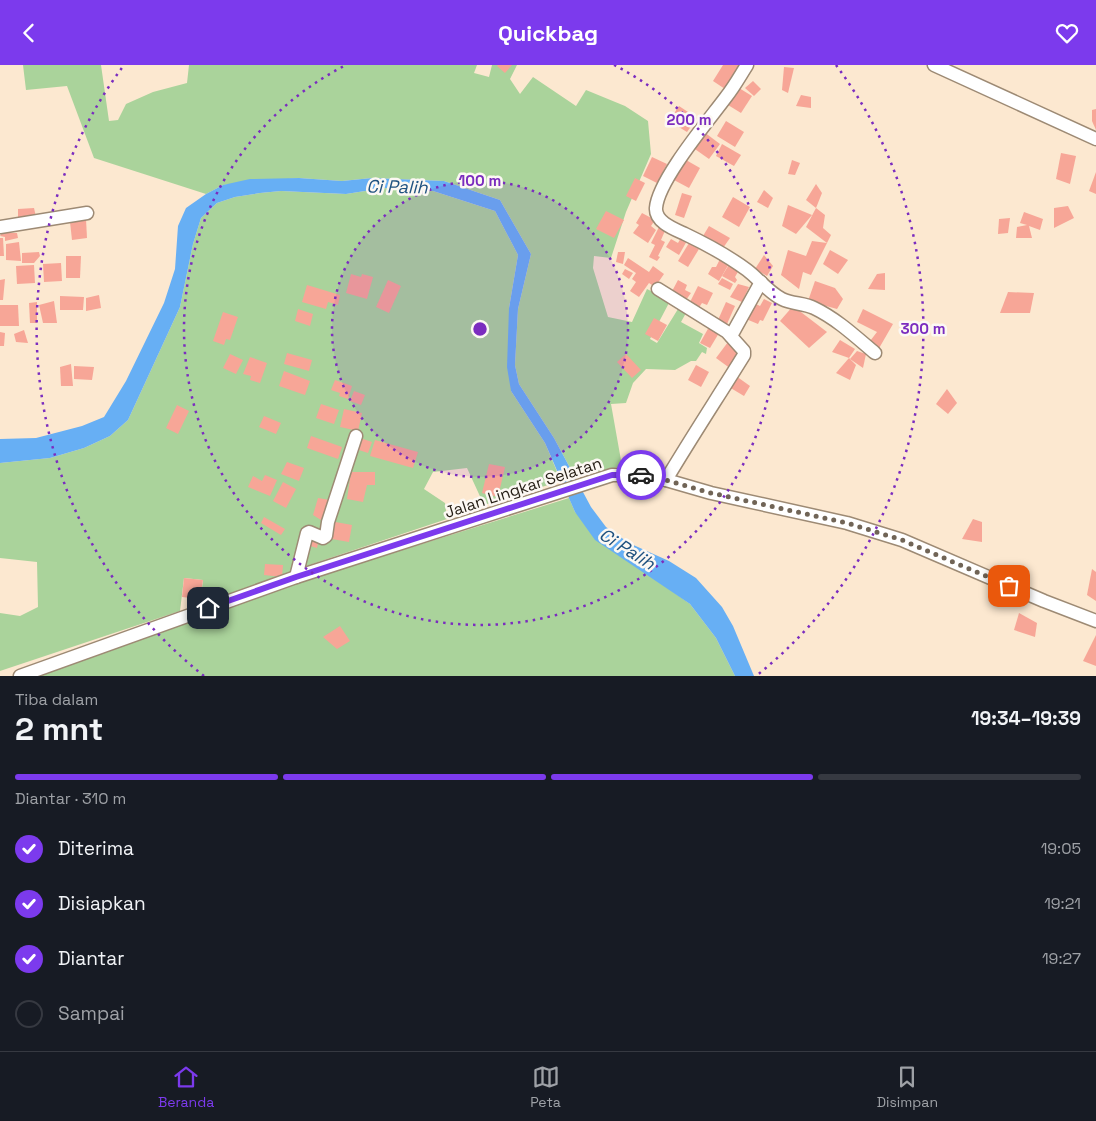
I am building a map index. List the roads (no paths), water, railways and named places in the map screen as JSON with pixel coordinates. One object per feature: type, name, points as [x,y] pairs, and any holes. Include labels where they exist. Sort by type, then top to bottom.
[{"type":"street","points":[[747,65],[727,96],[712,113],[676,165],[660,196],[656,210],[657,216],[662,222],[730,258],[749,271],[769,291],[782,299],[812,307],[828,315],[875,353]]},
{"type":"street","points":[[934,65],[1096,139]]},
{"type":"street","points":[[0,227],[87,213]]},
{"type":"street","points":[[732,336],[761,282]]},
{"type":"street","points":[[658,289],[732,336],[743,349],[744,355],[666,480]]},
{"type":"street","points":[[296,577],[307,533],[309,532],[323,538],[326,536],[328,522],[356,436]]},
{"type":"street","name":"Jalan Lingkar Selatan","points":[[20,676],[296,577],[612,475],[642,475],[711,493],[847,523],[902,540],[1044,601],[1096,621]]},
{"type":"water","name":"Ci Palih","points":[[299,178],[342,181],[372,178],[444,181],[500,200],[531,254],[518,309],[515,365],[519,384],[554,438],[591,507],[606,527],[629,543],[669,561],[696,578],[722,607],[733,626],[754,676],[735,676],[716,638],[690,604],[595,540],[575,512],[545,443],[511,391],[507,367],[509,308],[518,255],[495,211],[433,191],[384,188],[346,194],[281,191],[235,197],[217,203],[201,218],[193,244],[180,307],[128,420],[110,436],[84,448],[50,458],[0,463],[0,439],[36,438],[82,426],[104,417],[126,381],[164,303],[175,269],[178,226],[186,208],[223,185],[250,179]]}]
